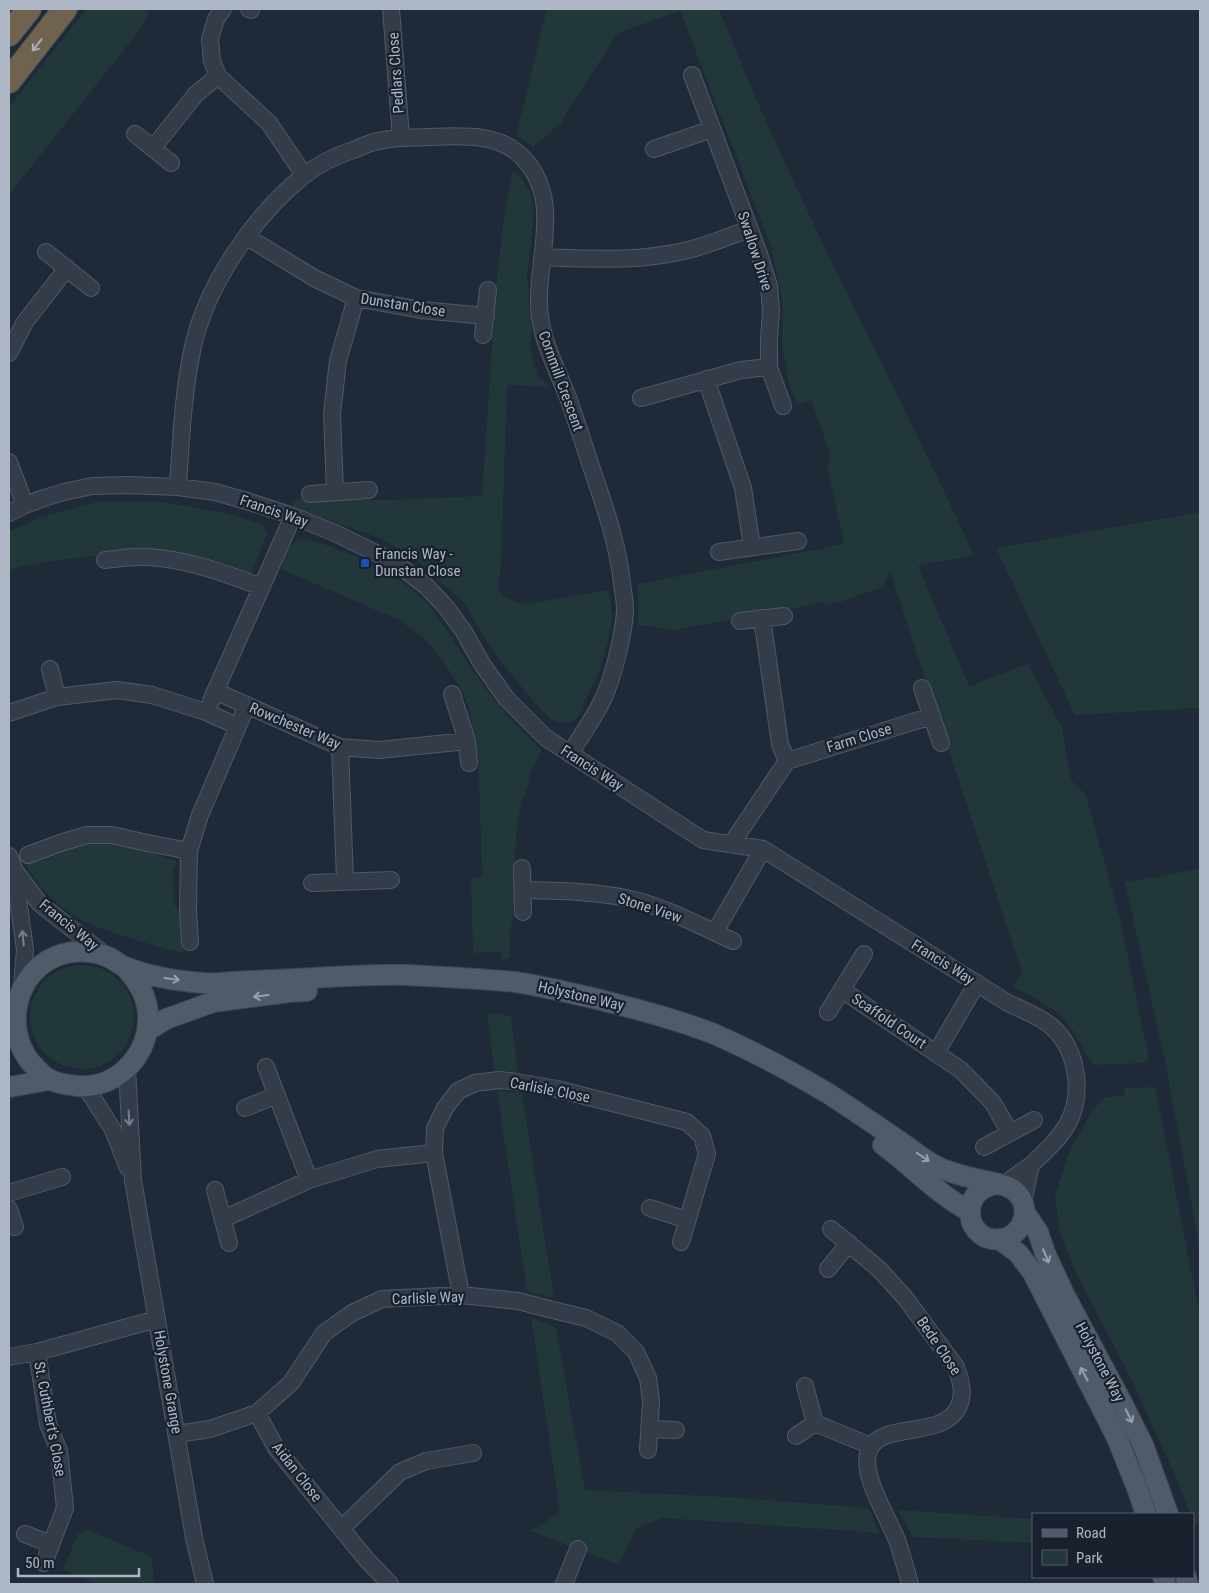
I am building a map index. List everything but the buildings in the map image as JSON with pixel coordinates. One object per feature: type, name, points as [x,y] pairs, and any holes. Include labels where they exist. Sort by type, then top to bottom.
[{"type":"highway","points":[[9,34],[29,9]]},
{"type":"highway","points":[[9,81],[65,9]]},
{"type":"main road","name":"Holystone Way","points":[[125,967],[136,980],[145,996],[148,1012],[148,1030],[141,1051],[127,1069],[108,1081],[86,1087],[66,1085],[49,1080],[30,1063],[18,1043],[11,1022],[16,1002],[22,986],[32,972],[46,962],[65,953],[86,952],[107,956],[125,967],[163,978],[205,984],[406,975],[517,982],[646,1011],[713,1034],[780,1066],[829,1094],[937,1167],[1000,1184],[1015,1191],[1038,1232],[1045,1253],[1064,1294],[1144,1447],[1168,1513]]},
{"type":"main road","name":"Holystone Way","points":[[148,1030],[166,1019],[213,1002],[289,992],[420,986],[500,992],[570,1003],[644,1020],[714,1046],[782,1080],[832,1109],[902,1160],[951,1201],[969,1211],[970,1218],[978,1232],[984,1236],[998,1239],[1018,1253],[1033,1273],[1116,1438],[1138,1488],[1146,1513]]},
{"type":"main road","name":"Holystone Way","points":[[9,1088],[49,1080]]},
{"type":"main road","points":[[969,1211],[973,1198],[978,1192],[983,1188],[1000,1184]]},
{"type":"main road","points":[[998,1239],[1006,1238],[1019,1228],[1023,1221],[1024,1207]]},
{"type":"street","points":[[223,9],[216,19],[210,39],[212,61],[218,76],[269,123],[304,175]]},
{"type":"street","name":"Pedlars Close","points":[[391,9],[401,138]]},
{"type":"street","name":"Swallow Drive","points":[[692,75],[750,229],[769,286],[771,311],[768,339],[769,367],[783,406]]},
{"type":"street","points":[[153,148],[196,94],[218,76]]},
{"type":"street","points":[[654,149],[712,129]]},
{"type":"street","points":[[135,134],[171,163]]},
{"type":"street","name":"Cornmill Crescent","points":[[178,487],[184,403],[194,343],[204,312],[217,282],[270,206],[304,175],[346,152],[377,141],[401,138],[476,137],[508,145],[524,158],[534,172],[542,191],[547,211],[539,297],[543,333],[564,387],[606,511],[620,566],[625,608],[619,647],[604,697],[570,754]]},
{"type":"street","points":[[542,257],[617,260],[650,257],[688,250],[750,229]]},
{"type":"street","name":"Dunstan Close","points":[[247,237],[316,279],[356,298],[421,310],[486,316]]},
{"type":"street","points":[[46,252],[91,288]]},
{"type":"street","points":[[9,353],[24,322],[66,268]]},
{"type":"street","points":[[483,335],[488,290]]},
{"type":"street","points":[[335,492],[332,414],[338,361],[356,298]]},
{"type":"street","points":[[641,398],[741,370],[769,367]]},
{"type":"street","points":[[706,379],[743,488],[752,547]]},
{"type":"street","points":[[9,462],[25,504]]},
{"type":"street","name":"Francis Way","points":[[9,513],[25,504],[92,486],[178,487],[215,492],[293,516],[335,533],[406,570],[426,586],[446,607],[506,698],[546,738],[703,840],[763,849],[1008,1003],[1050,1025],[1058,1032],[1068,1048],[1076,1070],[1077,1090],[1072,1113],[1060,1135],[1031,1165],[1000,1184]]},
{"type":"street","points":[[310,494],[369,490]]},
{"type":"street","points":[[206,712],[293,516]]},
{"type":"street","points":[[719,552],[798,541]]},
{"type":"street","points":[[104,560],[145,557],[176,560],[208,568],[262,587]]},
{"type":"street","points":[[740,621],[784,616]]},
{"type":"street","points":[[732,843],[787,761],[780,744],[762,618]]},
{"type":"street","points":[[50,669],[57,697]]},
{"type":"street","points":[[922,688],[941,743]]},
{"type":"street","name":"Rowchester Way","points":[[9,713],[57,697],[117,690],[152,694],[206,712],[237,726]]},
{"type":"street","name":"Rowchester Way","points":[[215,691],[340,747],[379,750],[467,741]]},
{"type":"street","points":[[452,694],[467,741],[470,763]]},
{"type":"street","points":[[190,942],[188,910],[189,851],[200,815],[247,705]]},
{"type":"street","name":"Farm Close","points":[[787,761],[932,716]]},
{"type":"street","points":[[340,747],[345,882]]},
{"type":"street","points":[[28,855],[87,835],[112,834],[189,851]]},
{"type":"street","points":[[715,932],[763,849]]},
{"type":"street","name":"Francis Way","points":[[11,863],[40,904],[107,956]]},
{"type":"street","name":"Francis Way","points":[[11,863],[25,950],[22,986]]},
{"type":"street","points":[[522,868],[523,912]]},
{"type":"street","points":[[312,883],[391,880]]},
{"type":"street","name":"Stone View","points":[[523,890],[579,892],[628,898],[655,907],[734,941]]},
{"type":"street","name":"Scaffold Court","points":[[828,1012],[864,954]]},
{"type":"street","name":"Scaffold Court","points":[[936,1053],[977,983]]},
{"type":"street","name":"Scaffold Court","points":[[842,990],[961,1070],[993,1103],[1010,1133]]},
{"type":"street","points":[[266,1067],[309,1180]]},
{"type":"street","name":"Holystone Grange","points":[[127,1069],[133,1180],[194,1538],[205,1584]]},
{"type":"street","name":"Carlisle Close","points":[[461,1295],[434,1153],[435,1128],[444,1108],[458,1091],[475,1083],[505,1081],[557,1090],[687,1122],[702,1136],[707,1154],[680,1242]]},
{"type":"street","name":"Holystone Grange","points":[[86,1087],[112,1130],[133,1180]]},
{"type":"street","points":[[244,1108],[276,1095]]},
{"type":"street","points":[[984,1147],[1034,1120]]},
{"type":"street","points":[[222,1219],[309,1180],[377,1160],[434,1153]]},
{"type":"street","points":[[1024,1207],[1031,1165]]},
{"type":"street","points":[[9,1193],[62,1177]]},
{"type":"street","points":[[214,1190],[229,1243]]},
{"type":"street","points":[[650,1208],[688,1220]]},
{"type":"street","points":[[9,1209],[15,1227]]},
{"type":"street","name":"Bede Close","points":[[831,1229],[880,1270],[906,1299],[956,1367],[961,1380],[961,1402],[956,1412],[950,1418],[936,1425],[893,1433],[882,1437],[871,1446]]},
{"type":"street","points":[[828,1269],[849,1243]]},
{"type":"street","name":"Carlisle Way","points":[[176,1434],[210,1429],[257,1412],[291,1383],[324,1333],[352,1313],[382,1299],[461,1295],[518,1301],[586,1318],[617,1333],[636,1352],[648,1378],[651,1401],[648,1450]]},
{"type":"street","points":[[9,1357],[37,1352],[157,1319]]},
{"type":"street","name":"St. Cuthbert's Close","points":[[37,1352],[48,1424],[59,1451],[65,1508],[44,1563]]},
{"type":"street","points":[[805,1386],[815,1423]]},
{"type":"street","name":"Aidan Close","points":[[257,1412],[276,1448],[366,1559],[390,1584]]},
{"type":"street","points":[[815,1423],[871,1446],[868,1453],[868,1474],[897,1540],[910,1584]]},
{"type":"street","points":[[796,1436],[815,1423]]},
{"type":"street","points":[[650,1429],[676,1430]]},
{"type":"street","points":[[342,1528],[400,1472],[426,1461],[473,1452]]},
{"type":"street","points":[[25,1534],[51,1544]]},
{"type":"street","points":[[564,1584],[578,1549]]},
{"type":"green space","points":[[86,9],[151,9],[141,28],[9,195],[9,107]]},
{"type":"green space","points":[[547,9],[719,9],[791,176],[974,555],[918,566],[969,686],[1028,664],[1062,728],[1071,780],[1086,795],[1120,919],[1149,1059],[1143,1063],[1094,1065],[1075,1033],[1060,1014],[1037,999],[1013,987],[1022,972],[890,572],[883,587],[834,604],[821,603],[675,630],[638,625],[638,584],[844,544],[828,468],[830,454],[811,400],[797,405],[789,384],[782,344],[783,304],[771,246],[680,11],[618,33],[562,122],[533,147],[516,135]]},
{"type":"green space","points":[[513,169],[530,191],[533,202],[533,227],[527,274],[532,335],[529,346],[538,377],[551,387],[507,385],[501,565],[498,589],[505,597],[522,605],[609,590],[612,617],[600,670],[584,703],[582,712],[574,721],[563,724],[552,720],[540,709],[500,661],[462,601],[419,562],[384,540],[292,505],[296,500],[386,500],[482,496],[496,286],[503,223]]},
{"type":"green space","points":[[157,501],[225,513],[259,523],[263,526],[267,534],[250,577],[101,555],[38,563],[9,570],[9,532],[39,518],[97,502]]},
{"type":"green space","points":[[1200,512],[1200,725],[1199,708],[1075,715],[996,548]]},
{"type":"green space","points":[[305,539],[362,559],[390,574],[414,591],[433,610],[493,698],[542,750],[530,774],[521,803],[517,828],[510,959],[502,959],[501,952],[473,953],[471,878],[482,877],[479,773],[476,741],[468,705],[459,686],[432,647],[421,636],[399,620],[281,569],[286,553],[291,545],[294,542]]},
{"type":"green space","points":[[97,841],[126,843],[177,861],[173,872],[174,904],[181,915],[183,953],[84,921],[54,901],[38,883],[25,863],[81,844]]},
{"type":"green space","points":[[1200,869],[1200,1250],[1166,1066],[1125,882]]},
{"type":"green space","points":[[82,965],[102,969],[111,973],[119,980],[126,988],[130,997],[134,1017],[130,1037],[126,1046],[119,1054],[111,1061],[102,1065],[82,1069],[62,1065],[53,1061],[45,1054],[38,1046],[34,1037],[30,1017],[34,997],[38,988],[45,980],[53,973],[62,969]]},
{"type":"green space","points":[[487,1012],[511,1016],[518,1072],[494,1070]]},
{"type":"green space","points":[[1155,1087],[1200,1316],[1200,1524],[1194,1526],[1194,1513],[1190,1513],[1176,1477],[1131,1379],[1075,1271],[1059,1231],[1055,1196],[1069,1153],[1092,1111],[1105,1097],[1124,1096],[1125,1088]]},
{"type":"green space","points":[[497,1091],[522,1093],[554,1298],[527,1291]]},
{"type":"green space","points":[[531,1317],[556,1328],[585,1490],[726,1497],[869,1508],[880,1533],[663,1518],[636,1528],[619,1565],[531,1531],[560,1512]]},
{"type":"green space","points":[[898,1510],[1032,1519],[1032,1543],[913,1537]]},
{"type":"green space","points":[[88,1530],[152,1557],[154,1584],[98,1584],[63,1569],[78,1534]]},
{"type":"place","name":"Francis Way - Dunstan Close","points":[[365,563]]}]
